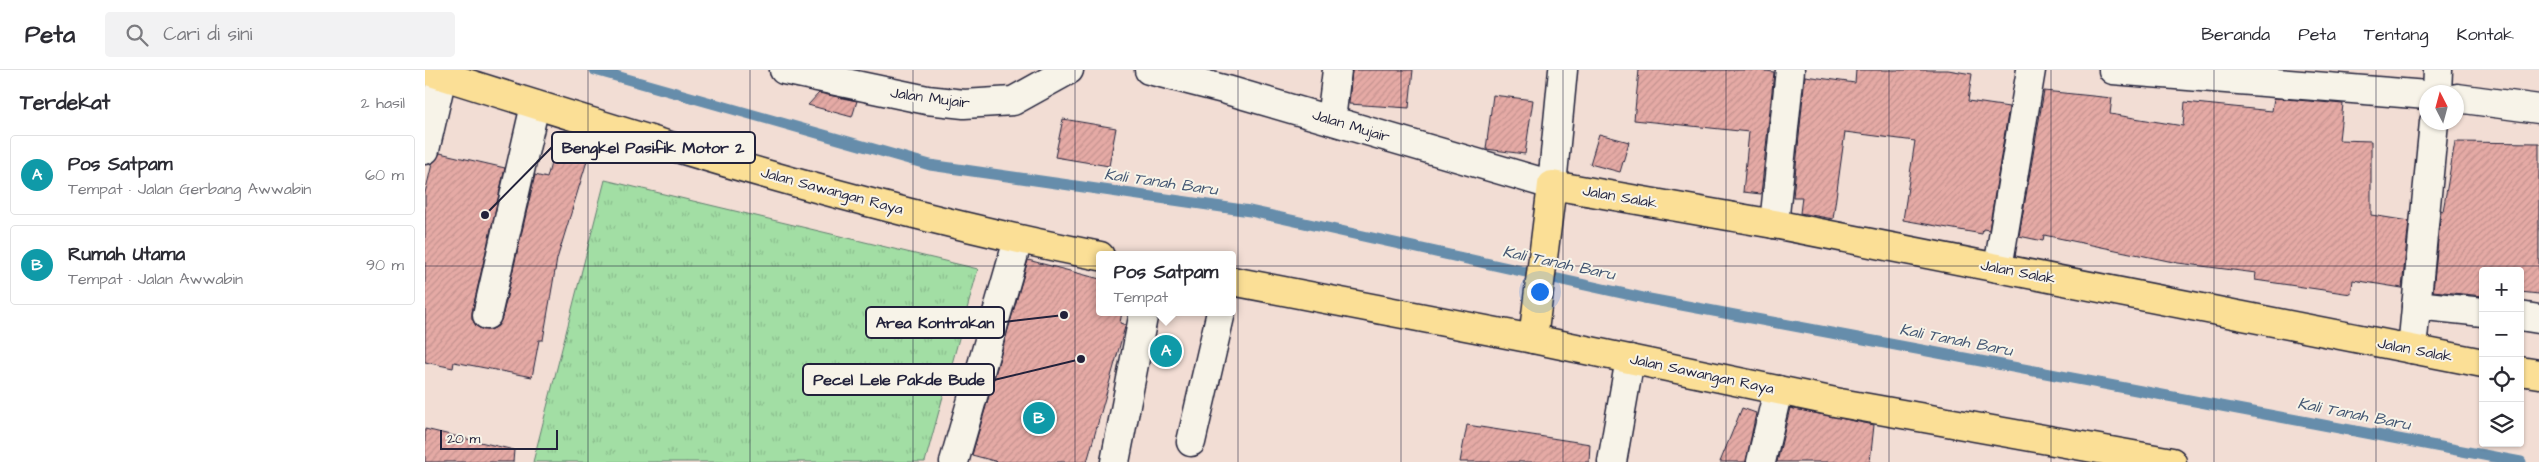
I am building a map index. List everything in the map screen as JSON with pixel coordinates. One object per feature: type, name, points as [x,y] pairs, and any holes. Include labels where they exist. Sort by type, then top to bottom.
[{"type":"highway","name":"Jalan Sawangan Raya","points":[[433,73],[705,157],[1019,240],[1096,255]]},
{"type":"highway","name":"Jalan Salak","points":[[1553,185],[1775,224],[2479,362]]},
{"type":"highway","points":[[1533,339],[1545,230],[1553,185]]},
{"type":"highway","name":"Jalan Sawangan Raya","points":[[1236,282],[1533,339],[1778,390],[2172,462]]},
{"type":"highway","points":[[2524,372],[2539,374]]},
{"type":"street","name":"Jalan Mujair","points":[[785,70],[927,100],[964,104],[1013,101],[1069,70]]},
{"type":"street","name":"Jalan Mujair","points":[[1149,70],[1227,90],[1553,185]]},
{"type":"street","points":[[1331,120],[1337,70]]},
{"type":"street","points":[[1553,185],[1563,70]]},
{"type":"street","points":[[1775,224],[1790,70]]},
{"type":"street","points":[[1998,268],[2031,70]]},
{"type":"street","points":[[2113,70],[2419,94]]},
{"type":"street","points":[[2437,85],[2438,70]]},
{"type":"street","points":[[425,150],[433,73]]},
{"type":"street","points":[[2464,99],[2539,108]]},
{"type":"street","points":[[487,316],[535,105]]},
{"type":"street","points":[[2412,349],[2433,130]]},
{"type":"street","points":[[954,462],[1019,240]]},
{"type":"street","points":[[2416,304],[2479,312]]},
{"type":"street","points":[[1115,462],[1143,316]]},
{"type":"street","points":[[1191,442],[1220,316]]},
{"type":"street","points":[[2524,317],[2539,319]]},
{"type":"street","points":[[1611,462],[1630,359]]},
{"type":"street","points":[[1761,462],[1778,390]]},
{"type":"green space","points":[[605,180],[978,269],[925,462],[533,462]]},
{"type":"building","points":[[1352,70],[1413,70],[1409,108],[1349,104]]},
{"type":"building","points":[[1639,70],[1756,70],[1774,72],[1761,194],[1743,192],[1749,132],[1634,120]]},
{"type":"building","points":[[1856,70],[1948,70],[1972,74],[1968,101],[2009,107],[1989,230],[1983,229],[1982,234],[1903,220],[1915,141],[1845,132],[1833,219],[1800,213],[1802,197],[1793,197],[1805,76],[1855,83]]},
{"type":"building","points":[[2044,91],[2112,98],[2110,114],[2183,126],[2185,102],[2272,111],[2274,98],[2343,104],[2339,140],[2371,141],[2371,215],[2409,221],[2402,288],[2353,280],[2351,294],[2255,280],[2256,273],[2178,263],[2044,235],[2043,241],[2019,236]]},
{"type":"building","points":[[819,93],[857,101],[852,117],[808,105]]},
{"type":"building","points":[[1493,95],[1533,100],[1525,154],[1486,149]]},
{"type":"building","points":[[1063,119],[1116,128],[1109,166],[1055,157]]},
{"type":"building","points":[[1599,134],[1629,142],[1620,172],[1590,164]]},
{"type":"building","points":[[2455,142],[2539,143],[2539,294],[2524,292],[2524,267],[2479,267],[2479,296],[2433,291],[2441,210],[2443,211]]},
{"type":"building","points":[[554,152],[587,161],[557,259],[543,340],[539,340],[532,377],[454,362],[453,368],[425,362],[425,193],[432,164],[440,153],[505,168],[472,312],[472,319],[476,326],[483,330],[491,330],[498,326],[502,318],[535,175],[547,178]]},
{"type":"building","points":[[1028,260],[1096,278],[1096,316],[1121,316],[1120,323],[1126,325],[1087,462],[998,462],[972,455]]},
{"type":"building","points":[[1742,408],[1756,413],[1746,462],[1720,462]]},
{"type":"building","points":[[1790,408],[1874,425],[1870,462],[1777,462]]},
{"type":"building","points":[[1467,425],[1590,444],[1589,462],[1460,462]]},
{"type":"building","points":[[425,429],[514,450],[513,462],[425,462]]},
{"type":"waterway","name":"Kali Tanah Baru","points":[[595,70],[930,165],[1250,211],[1644,298],[2521,462]]},
{"type":"place","name":"Bengkel Pasifik Motor 2","points":[[485,215]]},
{"type":"place","name":"Area Kontrakan","points":[[1064,315]]},
{"type":"place","name":"Pos Satpam","points":[[1166,351]]},
{"type":"place","name":"Pecel Lele Pakde Bude","points":[[1081,359]]},
{"type":"place","name":"Rumah Utama","points":[[1039,418]]}]
